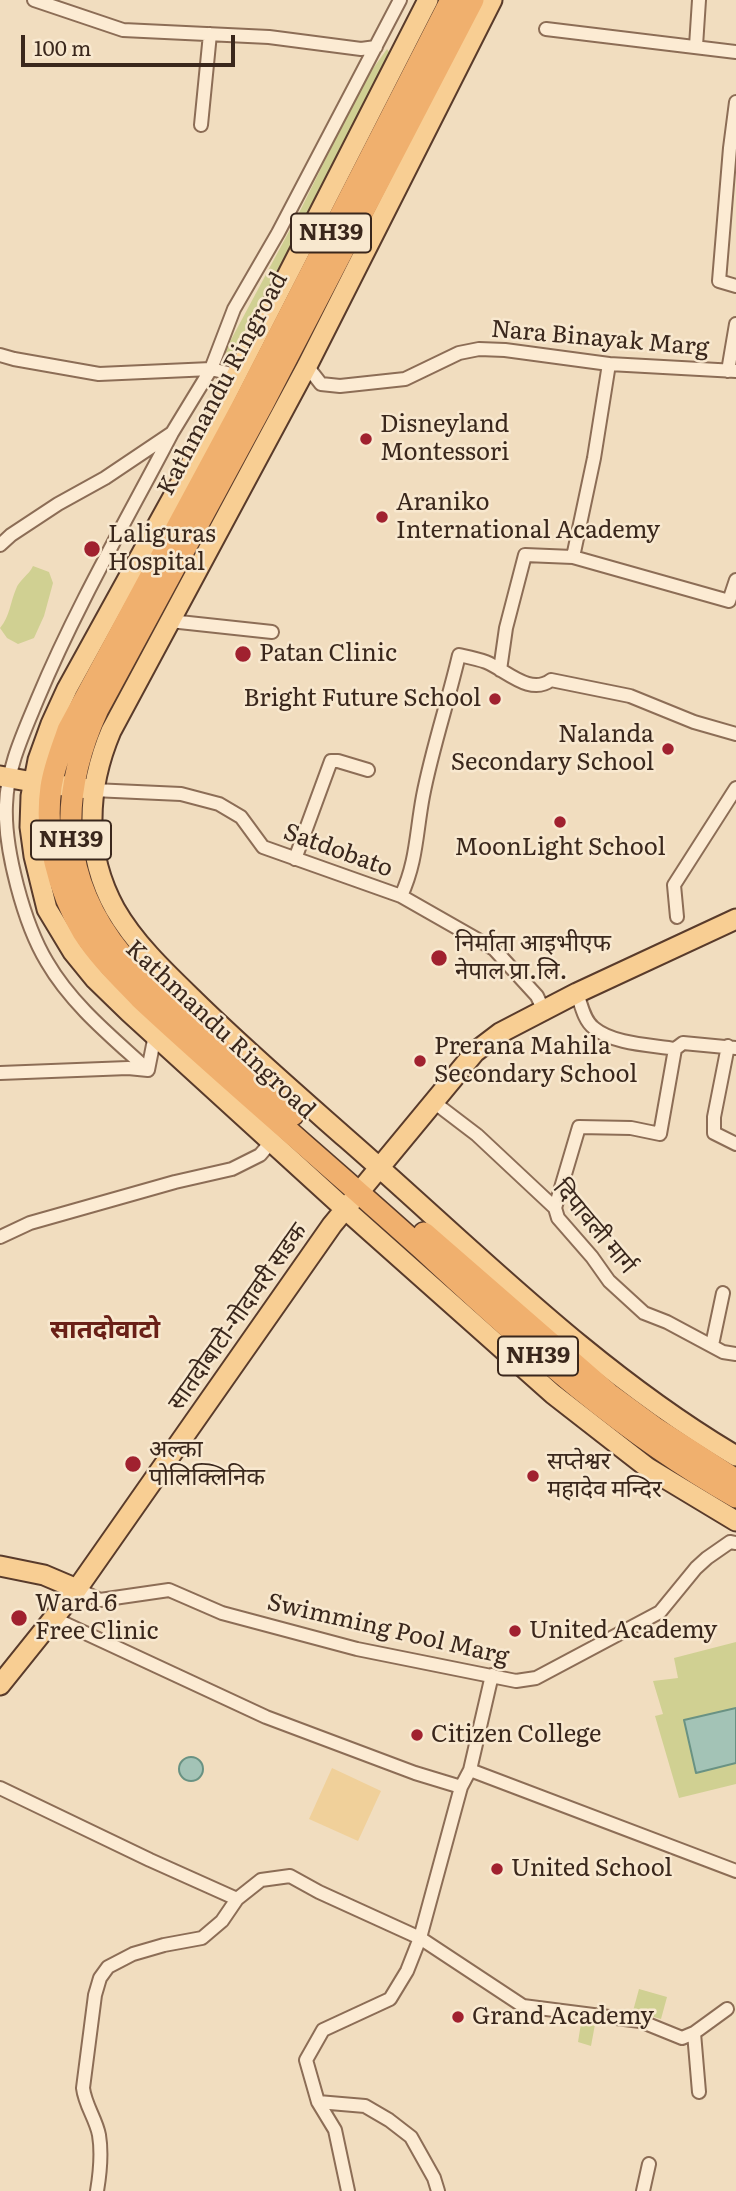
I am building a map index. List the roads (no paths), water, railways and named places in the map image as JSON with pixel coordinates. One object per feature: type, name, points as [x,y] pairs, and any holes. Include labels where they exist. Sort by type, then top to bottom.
[{"type":"highway","name":"Kathmandu Ringroad","points":[[452,0],[243,405],[68,730],[52,785],[69,821],[74,859],[92,908],[128,962],[518,1339],[597,1405],[659,1451],[736,1497]]},
{"type":"highway","name":"Kathmandu Ringroad","points":[[52,785],[83,744],[104,698],[263,404],[472,0]]},
{"type":"highway","name":"Kathmandu Ringroad","points":[[362,1188],[589,1378],[654,1427],[736,1480]]},
{"type":"main road","points":[[52,785],[43,743],[67,689],[190,466],[428,0]]},
{"type":"main road","points":[[492,0],[307,366],[111,731],[101,755],[93,790],[92,829],[96,858],[106,890],[124,923],[158,964],[264,1066],[362,1188],[554,1394],[648,1468],[736,1521]]},
{"type":"main road","points":[[5,776],[93,790]]},
{"type":"main road","points":[[52,785],[30,811],[31,836],[39,881],[47,909],[63,938],[107,991],[272,1142],[362,1188],[597,1358],[676,1419],[736,1456]]},
{"type":"main road","name":"सातदोबाटो-गोदावरी सडक","points":[[0,1685],[77,1589],[316,1248],[475,1052],[500,1033],[577,993],[736,919]]},
{"type":"main road","points":[[0,1566],[44,1575],[77,1589]]},
{"type":"street","points":[[148,1070],[82,1009],[47,962],[30,928],[13,864],[7,828],[5,776],[48,673],[172,433],[211,369],[234,309],[278,233],[400,0]]},
{"type":"street","points":[[696,46],[699,0]]},
{"type":"street","points":[[40,1],[122,30],[269,37],[361,49],[376,47]]},
{"type":"street","points":[[545,29],[736,52]]},
{"type":"street","points":[[201,125],[210,34]]},
{"type":"street","points":[[736,103],[719,281],[736,286]]},
{"type":"street","points":[[732,371],[736,324]]},
{"type":"street","name":"Nara Binayak Marg","points":[[307,366],[321,384],[340,386],[405,379],[459,353],[478,349],[609,364],[732,371]]},
{"type":"street","points":[[0,355],[99,374],[211,369],[236,375]]},
{"type":"street","points":[[573,557],[594,458],[609,364]]},
{"type":"street","points":[[0,545],[10,535],[105,478],[172,433]]},
{"type":"street","points":[[500,670],[506,628],[525,555],[573,557],[729,601],[736,580]]},
{"type":"street","points":[[170,621],[272,632]]},
{"type":"street","points":[[401,896],[410,878],[423,798],[459,655],[487,663],[534,686],[543,686],[551,680],[630,696],[694,722],[736,734]]},
{"type":"street","points":[[295,859],[331,761],[368,771]]},
{"type":"street","points":[[677,917],[674,885],[736,788]]},
{"type":"street","name":"Satdobato","points":[[93,790],[181,794],[219,804],[241,817],[263,847],[401,896],[494,948],[537,996],[544,1011]]},
{"type":"street","points":[[577,993],[584,1014],[593,1028],[620,1040],[675,1049]]},
{"type":"street","points":[[148,1070],[155,1035]]},
{"type":"street","points":[[555,1208],[579,1126],[631,1128],[660,1134],[675,1049],[683,1043],[732,1047],[714,1117],[714,1133],[736,1144]]},
{"type":"street","points":[[0,1073],[128,1068],[148,1070]]},
{"type":"street","name":"दिपावली मार्ग","points":[[435,1102],[477,1135],[555,1208],[558,1218],[609,1281],[644,1313],[667,1322],[723,1352],[736,1354]]},
{"type":"street","points":[[0,1237],[30,1223],[175,1182],[233,1169],[260,1155],[272,1142]]},
{"type":"street","points":[[712,1345],[723,1293]]},
{"type":"street","name":"Swimming Pool Marg","points":[[77,1589],[100,1600],[169,1590],[222,1613],[357,1649],[516,1681],[536,1678],[660,1612],[707,1558],[730,1542],[736,1543]]},
{"type":"street","points":[[53,1618],[266,1717],[415,1773],[461,1787]]},
{"type":"street","points":[[348,2191],[335,2130],[318,2102],[306,2060],[323,2030],[390,1999],[407,1971],[420,1938],[461,1787],[470,1770],[492,1675]]},
{"type":"street","points":[[470,1770],[736,1871]]},
{"type":"street","points":[[0,1788],[237,1899]]},
{"type":"street","points":[[100,2190],[99,2135],[83,2088],[95,1995],[100,1978],[108,1967],[133,1954],[202,1938],[222,1921],[237,1899],[261,1880],[290,1876],[318,1892],[420,1938],[523,2006],[640,2021],[682,2038],[694,2033],[727,2009]]},
{"type":"street","points":[[694,2033],[699,2092]]},
{"type":"street","points":[[318,2102],[365,2106],[396,2125],[411,2137],[434,2178],[438,2191]]},
{"type":"street","points":[[643,2191],[649,2164]]},
{"type":"place","name":"Disneyland Montessori","points":[[366,439]]},
{"type":"place","name":"Araniko International Academy","points":[[382,517]]},
{"type":"place","name":"Laliguras Hospital","points":[[92,549]]},
{"type":"place","name":"Patan Clinic","points":[[243,654]]},
{"type":"place","name":"Bright Future School","points":[[495,699]]},
{"type":"place","name":"Nalanda Secondary School","points":[[668,749]]},
{"type":"place","name":"MoonLight School","points":[[560,822]]},
{"type":"place","name":"निर्माता आइभीएफ नेपाल प्रा.लि.","points":[[439,958]]},
{"type":"place","name":"Prerana Mahila Secondary School","points":[[420,1061]]},
{"type":"place","name":"अल्का पोलिक्लिनिक","points":[[133,1464]]},
{"type":"place","name":"सप्तेश्वर महादेव मन्दिर","points":[[533,1476]]},
{"type":"place","name":"Ward 6 Free Clinic","points":[[19,1618]]},
{"type":"place","name":"United Academy","points":[[515,1631]]},
{"type":"place","name":"Citizen College","points":[[417,1735]]},
{"type":"place","name":"United School","points":[[497,1869]]},
{"type":"place","name":"Grand Academy","points":[[458,2017]]},
{"type":"district","name":"सातदोवाटो","points":[[105,1330]]}]
